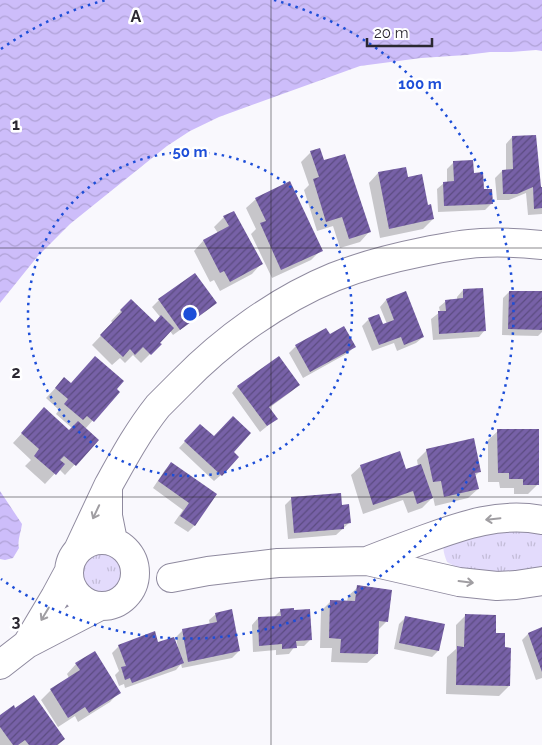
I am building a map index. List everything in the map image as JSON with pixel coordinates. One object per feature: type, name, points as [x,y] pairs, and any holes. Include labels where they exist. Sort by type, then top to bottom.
[{"type":"street","points":[[26,644],[55,598],[108,486],[133,442],[159,406],[195,369],[228,340],[294,297],[333,278],[357,269],[446,247],[480,243],[542,245]]},
{"type":"street","points":[[108,486],[108,516],[113,541]]},
{"type":"street","points":[[367,561],[464,525],[491,519],[542,520]]},
{"type":"street","points":[[436,535],[430,550],[432,565],[440,578]]},
{"type":"street","points":[[104,539],[113,541],[123,547],[130,555],[134,565],[134,583],[130,591],[112,602],[90,604],[74,591],[70,581],[73,561],[85,544],[94,540],[104,539]]},
{"type":"street","points":[[0,665],[26,644],[112,602],[171,578],[208,571],[278,563],[367,561],[459,582],[497,586],[542,581]]},
{"type":"street","points":[[134,565],[146,572],[171,578]]},
{"type":"green space","points":[[542,526],[542,568],[497,573],[466,570],[447,562],[444,555],[443,549],[449,536]]},
{"type":"green space","points":[[99,549],[109,549],[118,553],[124,559],[127,564],[127,582],[118,593],[109,597],[99,597],[90,593],[84,587],[80,578],[80,568],[84,559],[90,553]]},
{"type":"water","points":[[0,0],[542,0],[542,51],[490,52],[360,66],[219,117],[190,131],[167,146],[70,224],[37,257],[0,303]]},
{"type":"water","points":[[0,491],[22,524],[19,548],[13,558],[5,560],[0,559]]},
{"type":"building","points":[[536,135],[542,187],[542,208],[534,209],[533,187],[517,194],[503,194],[502,170],[513,169],[512,136]]},
{"type":"building","points":[[320,148],[324,160],[345,154],[371,232],[349,239],[342,217],[326,222],[313,179],[319,177],[310,151]]},
{"type":"building","points":[[473,160],[474,173],[483,172],[484,189],[492,189],[493,204],[444,206],[443,182],[454,181],[453,161]]},
{"type":"building","points":[[406,167],[408,177],[422,174],[428,205],[431,204],[434,219],[389,229],[378,172]]},
{"type":"building","points":[[290,181],[323,251],[281,270],[260,223],[266,221],[255,198]]},
{"type":"building","points":[[234,211],[263,264],[230,282],[224,271],[220,273],[203,240],[229,226],[223,216]]},
{"type":"building","points":[[195,273],[217,303],[180,330],[158,299]]},
{"type":"building","points":[[483,288],[486,331],[439,334],[438,311],[446,311],[445,300],[463,298],[463,289]]},
{"type":"building","points":[[406,291],[424,337],[404,345],[401,337],[379,345],[368,318],[379,314],[383,324],[394,320],[386,299]]},
{"type":"building","points":[[509,291],[542,291],[542,330],[508,329]]},
{"type":"building","points":[[131,299],[155,322],[161,315],[174,328],[151,355],[143,347],[135,355],[130,349],[123,357],[100,335],[122,312],[120,310]]},
{"type":"building","points":[[344,326],[356,347],[310,372],[295,345],[326,328],[330,334]]},
{"type":"building","points":[[95,356],[124,381],[117,389],[120,392],[94,422],[87,416],[83,420],[64,404],[68,399],[55,388],[64,377],[71,383]]},
{"type":"building","points":[[279,356],[300,385],[269,407],[278,419],[267,426],[237,386]]},
{"type":"building","points":[[44,407],[69,430],[78,421],[99,440],[76,466],[64,456],[60,460],[65,464],[56,475],[34,456],[39,449],[21,433]]},
{"type":"building","points":[[233,416],[251,433],[234,452],[239,457],[222,476],[184,441],[200,424],[214,436]]},
{"type":"building","points":[[497,429],[539,429],[539,485],[523,485],[523,479],[509,479],[509,473],[498,473]]},
{"type":"building","points":[[474,438],[481,472],[475,473],[479,489],[444,497],[441,481],[433,482],[426,449]]},
{"type":"building","points":[[400,451],[406,469],[421,464],[433,498],[417,504],[413,491],[373,505],[360,465]]},
{"type":"building","points":[[171,462],[217,494],[195,526],[180,516],[189,503],[158,481]]},
{"type":"building","points":[[341,493],[342,505],[349,504],[351,523],[344,524],[344,529],[294,533],[291,497]]},
{"type":"building","points":[[357,585],[392,590],[388,622],[379,621],[378,654],[340,653],[341,639],[329,638],[330,600],[355,601]]},
{"type":"building","points":[[294,608],[294,610],[310,609],[312,640],[296,641],[297,648],[282,649],[282,644],[259,646],[258,617],[281,616],[280,609]]},
{"type":"building","points":[[232,609],[240,651],[188,662],[182,629],[217,622],[215,613]]},
{"type":"building","points":[[465,614],[496,615],[496,633],[505,633],[505,647],[511,648],[510,686],[456,685],[457,646],[464,647]]},
{"type":"building","points":[[405,616],[445,624],[439,651],[399,643]]},
{"type":"building","points":[[542,627],[542,672],[528,633]]},
{"type":"building","points":[[155,631],[158,642],[174,637],[184,663],[132,683],[130,678],[125,680],[121,667],[126,666],[118,645]]},
{"type":"building","points":[[95,651],[121,693],[89,713],[85,707],[68,718],[50,689],[80,670],[75,663]]},
{"type":"building","points":[[34,695],[65,739],[57,745],[29,745],[25,740],[18,745],[13,745],[0,727],[0,715],[14,705],[15,708]]}]
